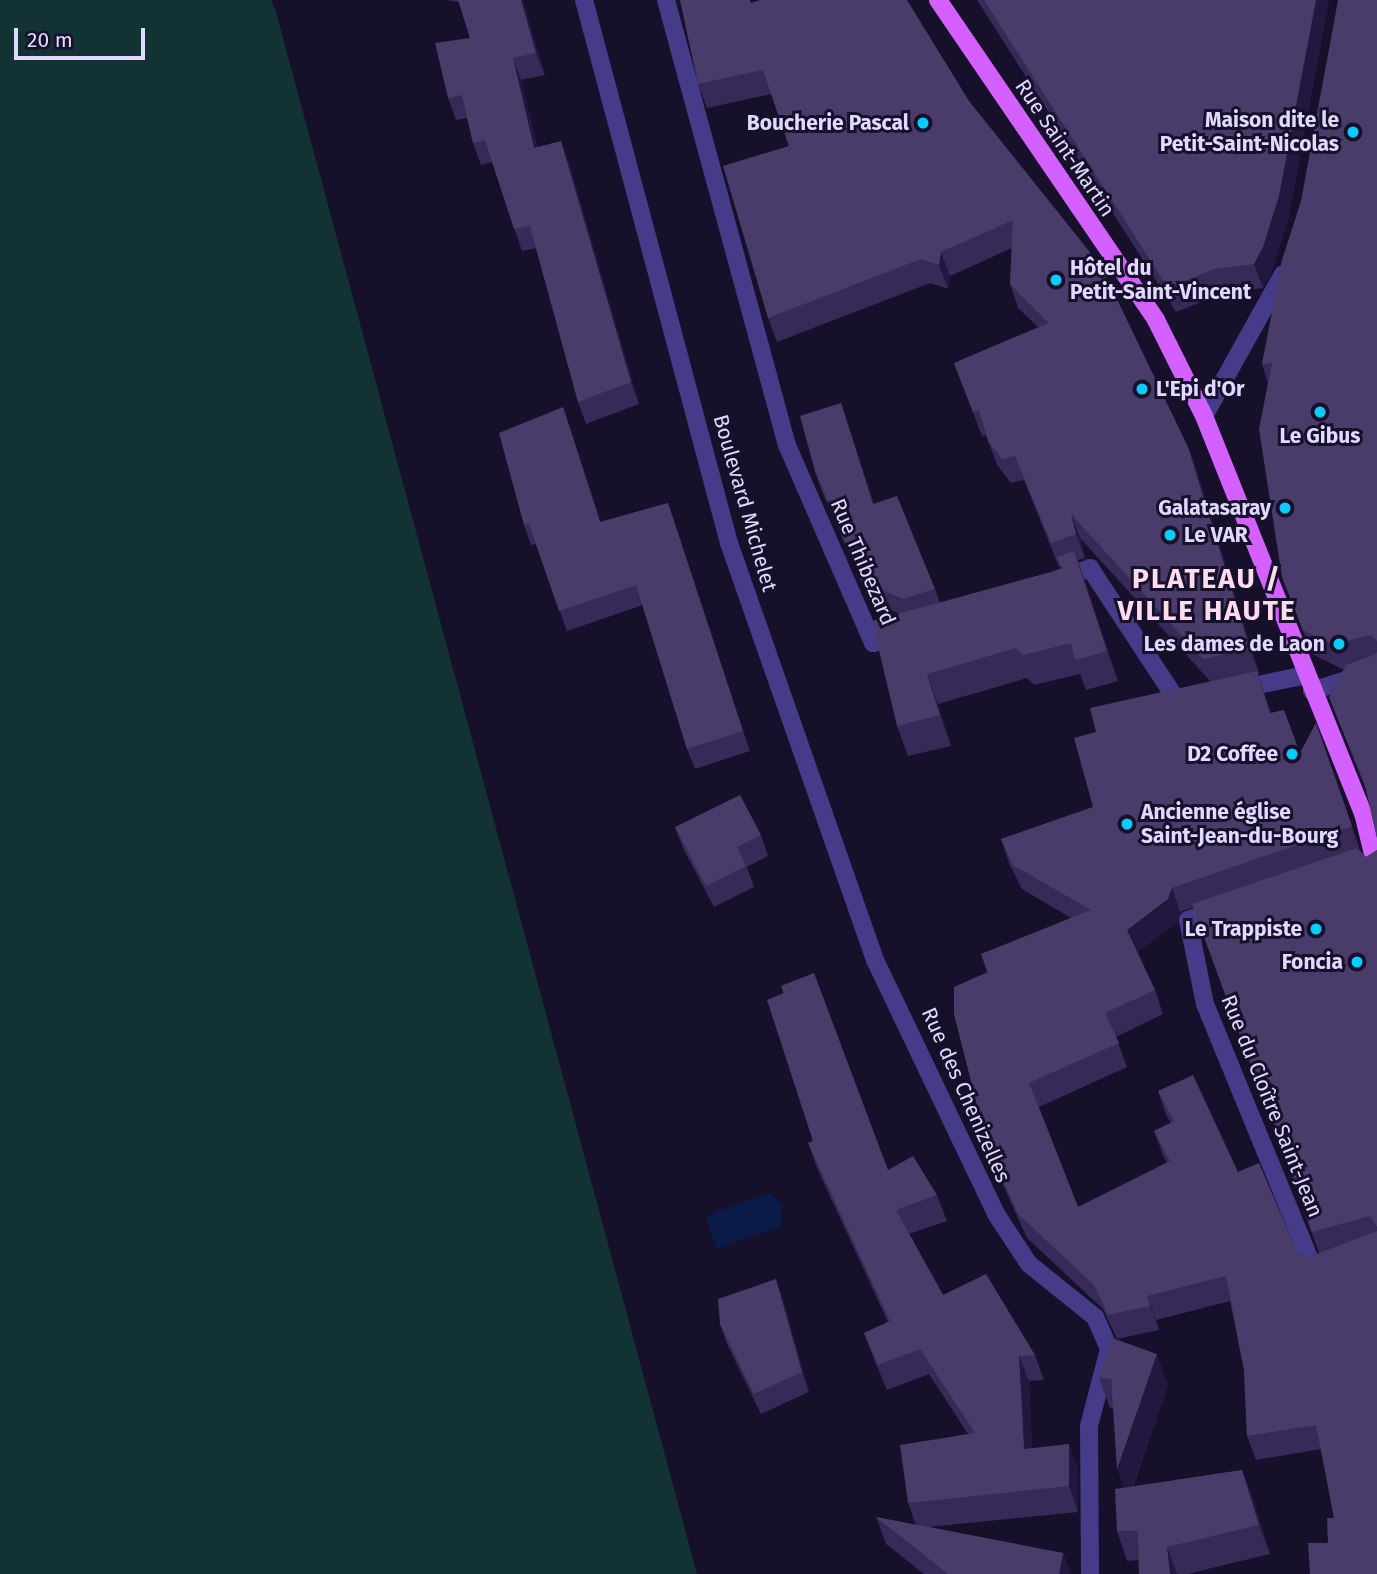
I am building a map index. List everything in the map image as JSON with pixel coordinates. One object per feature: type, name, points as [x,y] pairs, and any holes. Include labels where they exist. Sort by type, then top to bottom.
[{"type":"main road","name":"Rue Saint-Martin","points":[[938,0],[1156,320],[1204,416],[1363,813],[1376,861]]},
{"type":"street","name":"Boulevard Michelet","points":[[584,0],[730,543],[876,962],[901,1006]]},
{"type":"street","name":"Rue Thibezard","points":[[666,0],[787,444],[873,643],[924,625]]},
{"type":"street","points":[[1204,416],[1273,301],[1289,255]]},
{"type":"street","points":[[1039,585],[1090,568],[1178,702],[1377,670]]},
{"type":"street","points":[[1352,863],[1376,861]]},
{"type":"street","name":"Rue du Cloître Saint-Jean","points":[[1240,902],[1188,920],[1205,1004],[1314,1270],[1339,1263]]},
{"type":"street","name":"Rue des Chenizelles","points":[[901,1006],[964,1158],[996,1214],[1029,1264],[1095,1317],[1109,1349],[1088,1426],[1090,1574]]},
{"type":"green space","points":[[0,0],[271,0],[697,1574],[0,1574]]},
{"type":"water","points":[[769,1193],[782,1205],[781,1227],[717,1249],[705,1216]]},
{"type":"building","points":[[458,0],[521,0],[536,53],[513,58],[534,148],[561,141],[631,382],[578,402],[530,226],[514,229],[485,140],[473,143],[462,95],[448,98],[435,43],[470,38]]},
{"type":"building","points":[[680,0],[750,0],[751,3],[760,0],[907,0],[969,101],[1101,266],[1188,447],[1250,649],[1203,659],[1071,514],[1076,534],[1051,543],[1015,456],[1002,459],[988,441],[979,410],[973,412],[954,363],[1049,323],[1010,284],[1013,220],[941,252],[939,265],[921,259],[768,318],[723,166],[789,146],[763,70],[698,84]]},
{"type":"building","points":[[984,0],[1316,0],[1279,196],[1263,247],[1254,264],[1214,269],[1168,288]]},
{"type":"building","points":[[1338,0],[1377,0],[1377,641],[1370,635],[1333,645],[1303,630],[1282,577],[1259,429],[1272,363],[1262,364],[1282,260],[1301,201]]},
{"type":"building","points":[[841,403],[873,504],[897,496],[935,589],[903,599],[862,581],[815,471],[800,416]]},
{"type":"building","points":[[563,407],[600,522],[668,503],[743,731],[687,749],[636,585],[559,611],[529,524],[524,525],[499,433]]},
{"type":"building","points":[[1074,551],[1107,651],[1075,660],[1071,643],[1023,655],[1016,648],[927,674],[940,715],[897,726],[872,621],[1062,569],[1057,557]]},
{"type":"building","points":[[1377,651],[1377,838],[1365,785],[1329,697],[1346,665],[1376,654]]},
{"type":"building","points":[[1257,671],[1270,713],[1284,710],[1300,753],[1316,723],[1352,826],[1172,888],[1168,899],[1127,930],[1155,990],[1105,1013],[1119,1043],[1029,1083],[1078,1207],[1170,1161],[1154,1131],[1174,1121],[1158,1091],[1193,1075],[1238,1172],[1259,1163],[1298,1254],[1309,1257],[1377,1231],[1377,1574],[1310,1574],[1308,1543],[1328,1543],[1327,1518],[1334,1518],[1316,1425],[1247,1436],[1244,1370],[1226,1276],[1147,1296],[1150,1306],[1108,1315],[1094,1285],[1018,1214],[986,1141],[954,1014],[954,987],[988,972],[981,954],[1091,910],[1013,865],[1001,839],[1093,807],[1074,738],[1096,732],[1090,708]]},
{"type":"building","points":[[740,795],[761,835],[737,847],[746,866],[706,886],[675,827]]},
{"type":"building","points":[[1357,848],[1366,857],[1377,850],[1377,1227],[1370,1216],[1312,1232],[1192,904]]},
{"type":"building","points":[[814,973],[888,1170],[913,1156],[937,1195],[896,1210],[943,1295],[986,1274],[1035,1355],[1019,1356],[1024,1449],[1069,1444],[1069,1486],[908,1503],[900,1445],[975,1433],[920,1349],[878,1365],[864,1333],[890,1321],[808,1143],[813,1141],[767,1000],[784,993],[781,986]]},
{"type":"building","points":[[776,1279],[802,1372],[754,1394],[720,1324],[718,1299]]},
{"type":"building","points":[[1112,1338],[1157,1354],[1117,1469],[1111,1378],[1099,1378]]},
{"type":"building","points":[[1242,1470],[1259,1525],[1167,1547],[1170,1574],[1139,1574],[1138,1531],[1117,1531],[1115,1489]]},
{"type":"building","points":[[876,1517],[1063,1553],[1059,1574],[948,1574]]},
{"type":"place","name":"Boucherie Pascal","points":[[923,123]]},
{"type":"place","name":"Maison dite le Petit-Saint-Nicolas","points":[[1353,132]]},
{"type":"place","name":"Hôtel du Petit-Saint-Vincent","points":[[1056,280]]},
{"type":"place","name":"L'Epi d'Or","points":[[1142,389]]},
{"type":"place","name":"Le Gibus","points":[[1320,412]]},
{"type":"place","name":"Galatasaray","points":[[1285,508]]},
{"type":"place","name":"Le VAR","points":[[1170,535]]},
{"type":"place","name":"Les dames de Laon","points":[[1339,644]]},
{"type":"place","name":"D2 Coffee","points":[[1292,754]]},
{"type":"place","name":"Ancienne église Saint-Jean-du-Bourg","points":[[1127,824]]},
{"type":"place","name":"Le Trappiste","points":[[1316,929]]},
{"type":"place","name":"Foncia","points":[[1357,962]]},
{"type":"district","name":"PLATEAU / VILLE HAUTE","points":[[1207,595]]}]
